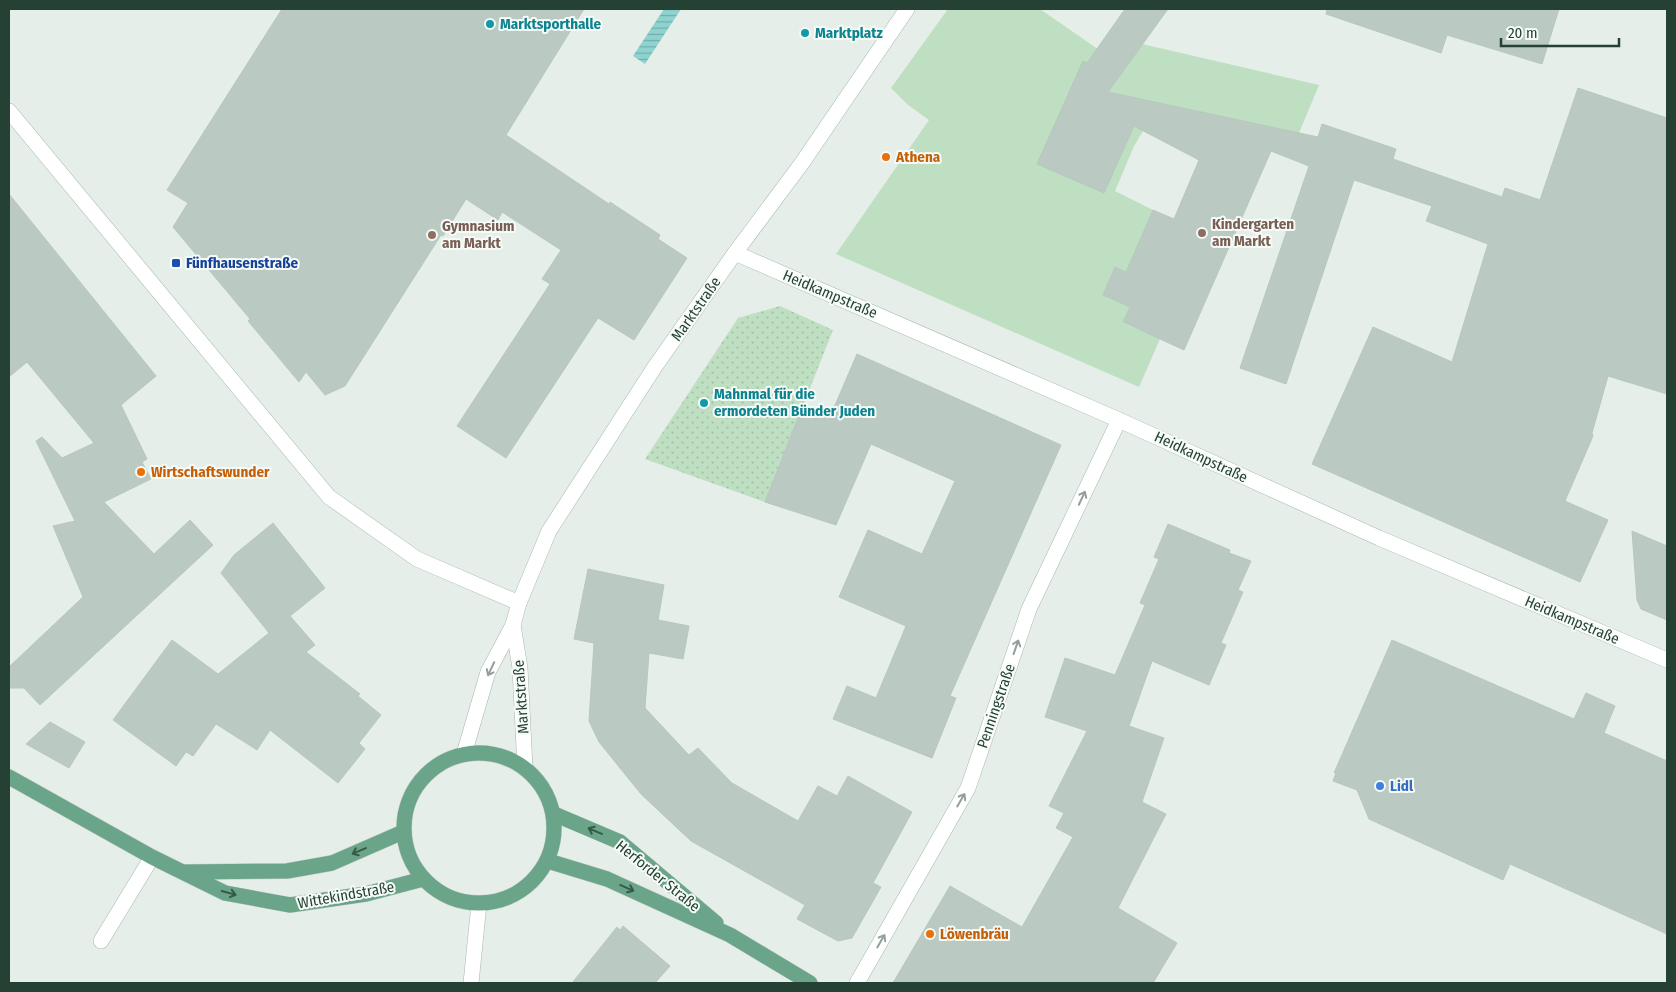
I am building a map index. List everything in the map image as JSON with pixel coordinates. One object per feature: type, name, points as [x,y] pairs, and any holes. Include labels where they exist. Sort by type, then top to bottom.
[{"type":"main road","points":[[464,754],[496,754],[526,768],[544,788],[554,814],[555,838],[548,861],[530,884],[507,899],[479,904],[448,897],[423,879],[409,857],[403,832],[410,797],[432,769],[464,754]]},
{"type":"main road","name":"Wittekindstraße","points":[[9,776],[152,857],[225,893],[290,905],[366,894],[423,879]]},
{"type":"main road","name":"Herforder Straße","points":[[554,814],[620,842],[730,935]]},
{"type":"main road","name":"Wittekindstraße","points":[[185,872],[287,871],[332,863],[403,832]]},
{"type":"main road","name":"Herforder Straße","points":[[548,861],[607,879],[730,935],[810,983]]},
{"type":"street","name":"Marktstraße","points":[[464,754],[488,672],[513,625],[519,604],[549,531],[654,368],[735,253],[802,163],[907,9]]},
{"type":"street","points":[[9,111],[329,497],[417,559],[519,604]]},
{"type":"street","name":"Heidkampstraße","points":[[735,253],[1119,420],[1379,538],[1667,660]]},
{"type":"street","name":"Penningstraße","points":[[857,983],[968,788],[1029,609],[1119,420]]},
{"type":"street","name":"Marktstraße","points":[[513,625],[520,668],[526,768]]},
{"type":"street","points":[[102,940],[152,857]]},
{"type":"street","points":[[471,983],[479,904]]},
{"type":"green space","points":[[948,9],[1040,9],[1125,68],[1142,44],[1319,85],[1299,133],[1143,131],[1134,146],[1115,191],[1153,210],[1126,272],[1115,267],[1103,295],[1130,307],[1123,323],[1160,339],[1139,387],[836,254],[929,120],[908,105],[891,88]]},
{"type":"green space","points":[[780,306],[833,330],[765,502],[645,459],[738,318]]},
{"type":"water","points":[[664,9],[681,9],[645,64],[633,56]]},
{"type":"building","name":"Gymnasium am Markt","points":[[282,9],[584,9],[506,135],[609,204],[610,202],[660,235],[658,239],[687,258],[634,340],[598,318],[506,458],[457,426],[550,284],[542,279],[561,250],[502,212],[498,220],[466,199],[345,386],[325,395],[306,372],[299,382],[248,321],[250,319],[173,227],[188,203],[167,190]]},
{"type":"building","points":[[1125,9],[1168,9],[1108,92],[1318,137],[1322,124],[1396,149],[1393,159],[1502,197],[1505,188],[1540,200],[1578,88],[1667,118],[1667,394],[1608,376],[1592,433],[1593,436],[1565,501],[1608,520],[1580,582],[1312,464],[1373,327],[1452,362],[1488,244],[1426,221],[1432,206],[1354,180],[1286,384],[1240,368],[1309,166],[1271,151],[1184,350],[1123,322],[1130,307],[1103,295],[1115,267],[1126,272],[1153,210],[1174,219],[1199,160],[1134,126],[1104,193],[1037,164],[1083,61],[1087,63]]},
{"type":"building","points":[[1327,9],[1559,9],[1542,64],[1447,35],[1441,53],[1326,14]]},
{"type":"building","points":[[9,194],[156,376],[121,405],[147,459],[142,462],[151,479],[104,502],[154,554],[190,520],[213,545],[40,705],[24,688],[9,688],[9,667],[83,597],[53,526],[75,521],[36,441],[42,437],[62,458],[94,443],[27,362],[9,377]]},
{"type":"building","points":[[857,354],[1061,445],[950,696],[956,698],[932,758],[833,719],[847,686],[876,698],[906,626],[839,597],[868,530],[922,554],[955,481],[871,444],[836,525],[765,502],[802,408],[829,419]]},
{"type":"building","points":[[273,523],[325,588],[290,616],[315,645],[306,652],[360,694],[358,696],[381,715],[359,743],[365,749],[338,783],[270,730],[257,750],[216,724],[193,756],[186,752],[176,766],[113,720],[172,640],[218,674],[269,633],[221,573],[234,555]]},
{"type":"building","points":[[1168,524],[1230,550],[1229,553],[1251,561],[1238,590],[1243,592],[1221,643],[1226,645],[1209,685],[1152,661],[1129,726],[1164,738],[1142,802],[1166,814],[1118,908],[1177,943],[1153,983],[893,983],[950,886],[1022,927],[1073,837],[1056,828],[1064,813],[1049,806],[1087,731],[1045,717],[1065,658],[1115,675],[1145,605],[1140,603],[1159,559],[1154,557]]},
{"type":"building","points":[[1632,531],[1667,546],[1667,620],[1641,609],[1637,600]]},
{"type":"building","points":[[588,569],[664,585],[658,620],[689,626],[683,659],[649,653],[645,708],[689,755],[698,748],[732,783],[798,821],[818,786],[837,796],[848,776],[912,812],[873,883],[881,887],[852,938],[838,941],[797,919],[805,905],[691,841],[641,794],[599,742],[589,721],[594,643],[574,639]]},
{"type":"building","points":[[1392,640],[1574,719],[1586,693],[1615,706],[1604,733],[1667,761],[1667,934],[1510,864],[1503,880],[1369,819],[1357,790],[1333,781],[1336,773],[1334,773]]},
{"type":"building","points":[[50,722],[85,742],[69,768],[26,744]]},
{"type":"building","points":[[623,926],[670,966],[655,983],[572,983],[617,927],[620,930]]},
{"type":"place","name":"Marktsporthalle","points":[[490,24]]},
{"type":"place","name":"Marktplatz","points":[[805,33]]},
{"type":"place","name":"Athena","points":[[886,157]]},
{"type":"place","name":"Kindergarten am Markt","points":[[1202,233]]},
{"type":"place","name":"Gymnasium am Markt","points":[[432,235]]},
{"type":"place","name":"Fünfhausenstraße","points":[[176,263]]},
{"type":"place","name":"Mahnmal für die ermordeten Bünder Juden","points":[[704,403]]},
{"type":"place","name":"Wirtschaftswunder","points":[[141,472]]},
{"type":"place","name":"Lidl","points":[[1380,786]]},
{"type":"place","name":"Löwenbräu","points":[[930,934]]}]
